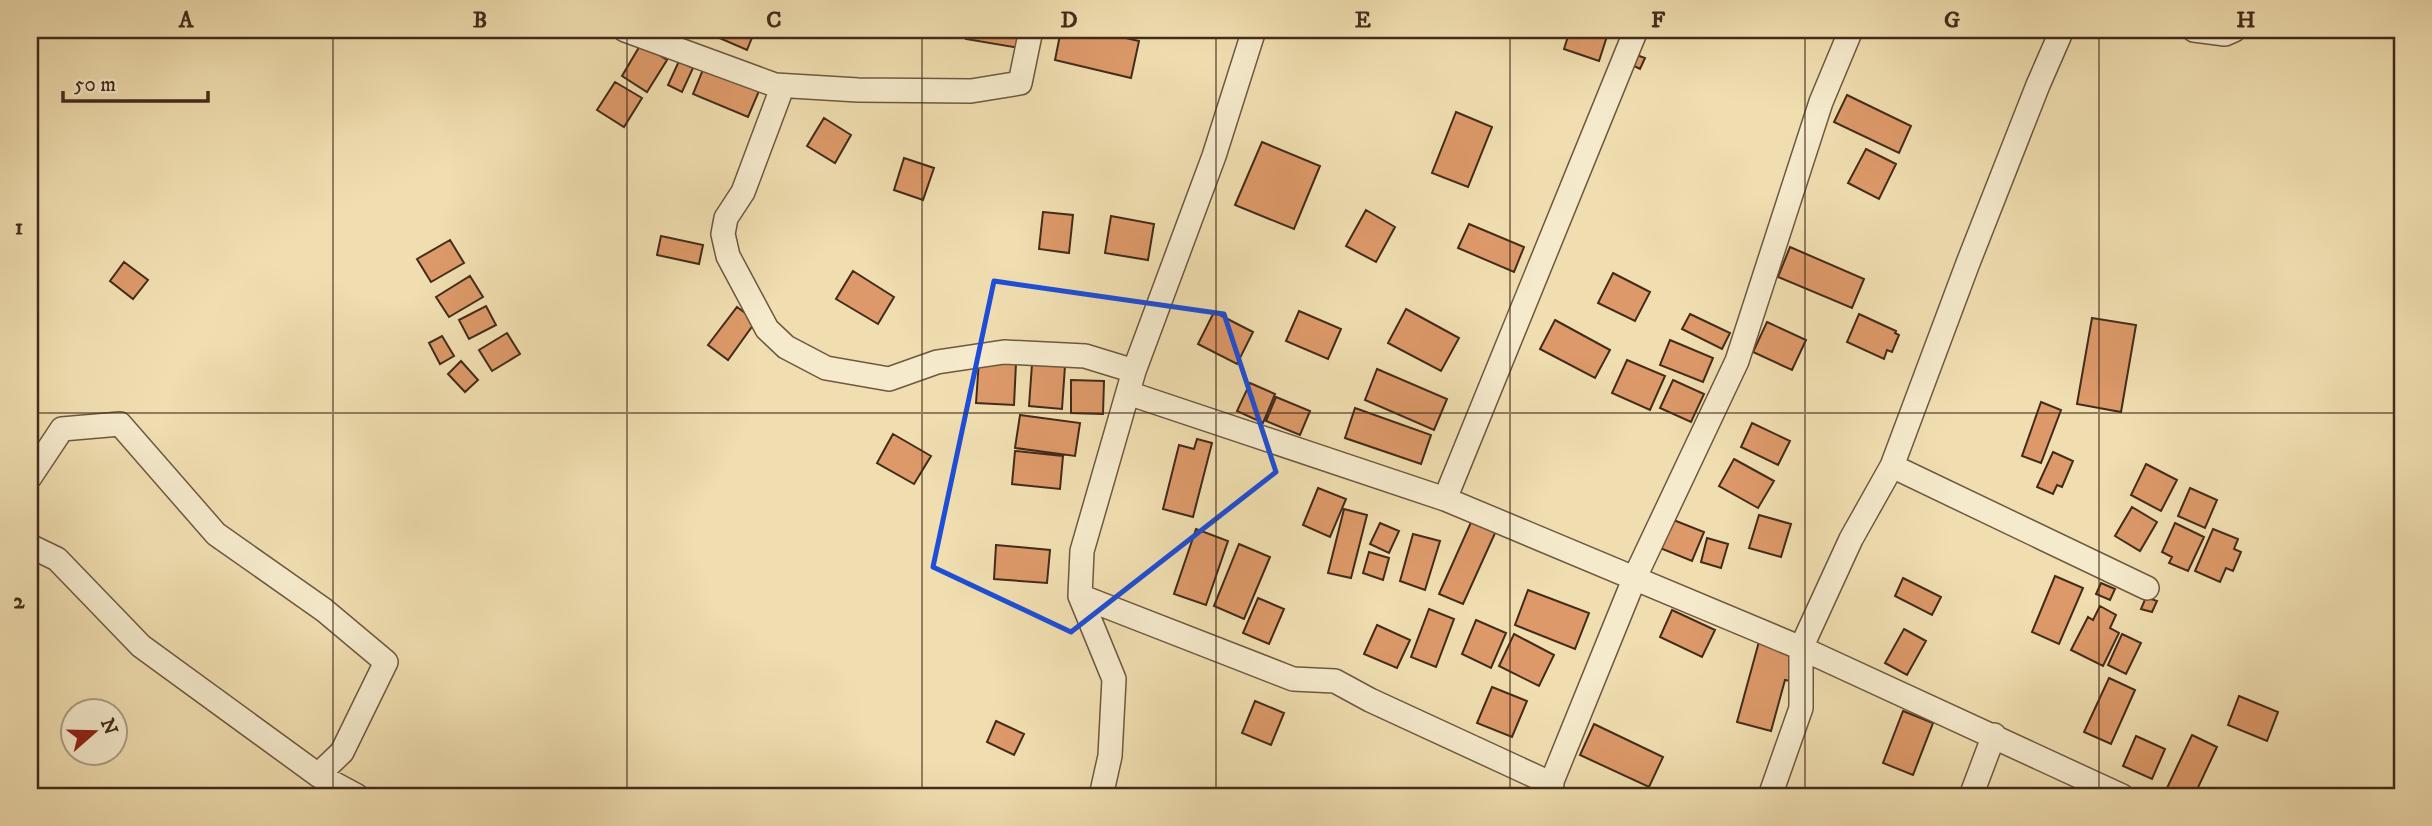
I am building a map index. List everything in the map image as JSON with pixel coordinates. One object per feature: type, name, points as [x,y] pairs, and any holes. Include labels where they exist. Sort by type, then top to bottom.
[{"type":"street","points":[[625,30],[775,85],[858,90],[971,91],[1020,83],[1031,30]]},
{"type":"street","points":[[1101,796],[1110,756],[1114,679],[1080,596],[1082,551],[1131,382],[1214,156],[1253,30]]},
{"type":"street","points":[[1445,499],[1636,30]]},
{"type":"street","points":[[1080,596],[1293,679],[1335,681],[1549,790],[1636,577],[1737,362],[1821,102],[1851,30]]},
{"type":"street","points":[[1770,796],[1801,708],[1801,648],[1851,539],[1892,466],[1968,263],[2062,30]]},
{"type":"street","points":[[2194,30],[2225,34],[2234,30]]},
{"type":"street","points":[[775,85],[779,96],[743,192],[726,218],[723,233],[729,256],[767,329],[786,347],[826,368],[890,379],[937,362],[1004,352],[1085,356],[1131,382],[1445,499],[1636,577],[1801,648],[2122,796]]},
{"type":"street","points":[[30,477],[62,429],[120,424],[216,534],[324,610],[386,662],[342,752],[318,775]]},
{"type":"street","points":[[1892,466],[2147,588]]},
{"type":"street","points":[[30,546],[57,559],[141,646],[318,775],[357,796]]},
{"type":"street","points":[[1971,796],[1994,735]]},
{"type":"highlighted area","points":[[994,281],[1224,314],[1276,472],[1071,632],[933,567]]},
{"type":"building","points":[[701,30],[755,30],[747,50]]},
{"type":"building","points":[[968,30],[1022,30],[1019,48],[966,39]]},
{"type":"building","points":[[1061,30],[1090,30],[1139,41],[1131,78],[1055,60]]},
{"type":"building","points":[[1570,30],[1609,30],[1599,61],[1564,49]]},
{"type":"building","points":[[641,44],[667,60],[647,92],[622,76]]},
{"type":"building","points":[[1634,54],[1645,58],[1640,69],[1630,64]]},
{"type":"building","points":[[679,61],[693,68],[682,92],[668,85]]},
{"type":"building","points":[[704,67],[759,91],[748,117],[693,94]]},
{"type":"building","points":[[615,82],[642,98],[624,127],[597,110]]},
{"type":"building","points":[[1847,95],[1911,126],[1899,153],[1834,122]]},
{"type":"building","points":[[1456,112],[1492,127],[1468,187],[1432,173]]},
{"type":"building","points":[[824,118],[851,135],[835,163],[807,146]]},
{"type":"building","points":[[1262,142],[1320,166],[1294,229],[1235,205]]},
{"type":"building","points":[[1866,149],[1896,164],[1879,199],[1848,183]]},
{"type":"building","points":[[904,158],[934,168],[923,200],[894,190]]},
{"type":"building","points":[[1366,210],[1395,227],[1376,262],[1346,246]]},
{"type":"building","points":[[1043,212],[1073,215],[1069,253],[1039,249]]},
{"type":"building","points":[[1111,216],[1154,224],[1148,260],[1105,253]]},
{"type":"building","points":[[1469,224],[1524,247],[1514,272],[1458,248]]},
{"type":"building","points":[[661,236],[703,245],[699,264],[657,255]]},
{"type":"building","points":[[450,240],[464,263],[431,282],[417,259]]},
{"type":"building","points":[[1790,247],[1864,279],[1852,308],[1778,277]]},
{"type":"building","points":[[124,262],[148,280],[133,299],[110,281]]},
{"type":"building","points":[[853,271],[894,297],[878,324],[836,299]]},
{"type":"building","points":[[1613,273],[1650,292],[1635,321],[1598,303]]},
{"type":"building","points":[[470,276],[483,297],[449,317],[436,297]]},
{"type":"building","points":[[486,306],[496,325],[469,339],[459,320]]},
{"type":"building","points":[[737,307],[756,321],[728,360],[708,345]]},
{"type":"building","points":[[1406,309],[1459,338],[1441,371],[1388,343]]},
{"type":"building","points":[[1299,311],[1341,329],[1328,359],[1286,341]]},
{"type":"building","points":[[1214,312],[1253,332],[1237,364],[1198,344]]},
{"type":"building","points":[[1690,314],[1730,333],[1722,349],[1682,329]]},
{"type":"building","points":[[1859,314],[1896,331],[1899,335],[1892,352],[1887,350],[1884,359],[1847,342]]},
{"type":"building","points":[[2092,318],[2136,325],[2121,412],[2077,404]]},
{"type":"building","points":[[1555,320],[1610,350],[1595,378],[1540,349]]},
{"type":"building","points":[[1767,322],[1806,340],[1792,370],[1753,352]]},
{"type":"building","points":[[507,333],[520,354],[492,371],[479,350]]},
{"type":"building","points":[[442,336],[454,356],[440,364],[429,343]]},
{"type":"building","points":[[1670,340],[1713,358],[1703,382],[1660,365]]},
{"type":"building","points":[[979,360],[1016,363],[1014,405],[976,403]]},
{"type":"building","points":[[1627,360],[1665,376],[1650,410],[1612,393]]},
{"type":"building","points":[[461,361],[478,380],[465,392],[448,374]]},
{"type":"building","points":[[1032,364],[1065,366],[1062,409],[1029,406]]},
{"type":"building","points":[[1377,369],[1447,399],[1434,430],[1365,400]]},
{"type":"building","points":[[1071,380],[1104,381],[1103,414],[1071,413]]},
{"type":"building","points":[[1673,380],[1704,394],[1691,422],[1660,408]]},
{"type":"building","points":[[1250,383],[1275,394],[1263,423],[1237,411]]},
{"type":"building","points":[[1276,397],[1310,411],[1300,435],[1266,421]]},
{"type":"building","points":[[2041,402],[2061,410],[2041,463],[2022,456]]},
{"type":"building","points":[[1355,408],[1431,435],[1421,464],[1345,438]]},
{"type":"building","points":[[1020,415],[1080,423],[1075,456],[1015,448]]},
{"type":"building","points":[[1752,423],[1790,441],[1778,465],[1741,447]]},
{"type":"building","points":[[893,434],[931,456],[914,484],[877,463]]},
{"type":"building","points":[[1197,439],[1212,443],[1193,517],[1163,509],[1179,445],[1194,449]]},
{"type":"building","points":[[1015,451],[1063,456],[1060,489],[1012,484]]},
{"type":"building","points":[[2053,452],[2073,461],[2062,487],[2057,485],[2053,494],[2037,487]]},
{"type":"building","points":[[1734,459],[1774,481],[1758,508],[1719,486]]},
{"type":"building","points":[[2146,464],[2177,480],[2161,511],[2131,495]]},
{"type":"building","points":[[1318,488],[1346,499],[1330,537],[1303,525]]},
{"type":"building","points":[[2190,488],[2217,500],[2205,528],[2178,516]]},
{"type":"building","points":[[2132,507],[2157,522],[2140,551],[2115,536]]},
{"type":"building","points":[[1344,509],[1367,515],[1351,578],[1328,573]]},
{"type":"building","points":[[1759,515],[1791,524],[1781,557],[1749,548]]},
{"type":"building","points":[[1671,519],[1704,532],[1692,561],[1660,548]]},
{"type":"building","points":[[1472,520],[1496,531],[1463,604],[1439,594]]},
{"type":"building","points":[[1380,523],[1399,531],[1389,553],[1370,544]]},
{"type":"building","points":[[2175,523],[2204,537],[2188,571],[2169,563],[2172,557],[2162,552]]},
{"type":"building","points":[[1196,529],[1228,541],[1206,605],[1174,594]]},
{"type":"building","points":[[2213,529],[2238,539],[2234,549],[2241,552],[2233,571],[2226,568],[2220,582],[2195,571]]},
{"type":"building","points":[[1413,534],[1440,541],[1425,590],[1400,581]]},
{"type":"building","points":[[1707,538],[1728,544],[1721,568],[1701,562]]},
{"type":"building","points":[[1239,544],[1270,557],[1244,619],[1214,606]]},
{"type":"building","points":[[996,545],[1050,550],[1047,583],[994,579]]},
{"type":"building","points":[[1369,552],[1389,558],[1383,580],[1363,573]]},
{"type":"building","points":[[2055,576],[2083,588],[2059,644],[2032,632]]},
{"type":"building","points":[[1903,578],[1941,597],[1932,615],[1895,596]]},
{"type":"building","points":[[2101,583],[2115,589],[2110,600],[2096,594]]},
{"type":"building","points":[[1528,590],[1589,613],[1575,649],[1515,625]]},
{"type":"building","points":[[2146,597],[2157,601],[2152,612],[2141,609]]},
{"type":"building","points":[[1258,598],[1284,609],[1269,644],[1243,633]]},
{"type":"building","points":[[2100,606],[2116,615],[2110,628],[2119,633],[2103,666],[2071,650],[2088,617],[2093,620]]},
{"type":"building","points":[[1429,609],[1454,619],[1436,667],[1411,657]]},
{"type":"building","points":[[1672,610],[1715,630],[1702,657],[1660,637]]},
{"type":"building","points":[[1476,620],[1506,633],[1491,668],[1462,654]]},
{"type":"building","points":[[1377,625],[1410,640],[1397,668],[1364,654]]},
{"type":"building","points":[[1904,629],[1926,641],[1907,675],[1885,663]]},
{"type":"building","points":[[1514,634],[1554,655],[1539,686],[1499,666]]},
{"type":"building","points":[[2122,634],[2141,643],[2126,674],[2108,665]]},
{"type":"building","points":[[1760,638],[1798,649],[1790,681],[1785,680],[1771,731],[1737,722]]},
{"type":"building","points":[[2109,678],[2135,690],[2111,744],[2084,732]]},
{"type":"building","points":[[1492,687],[1527,701],[1512,737],[1477,723]]},
{"type":"building","points":[[2239,696],[2278,712],[2267,741],[2228,725]]},
{"type":"building","points":[[1255,701],[1284,713],[1271,745],[1242,733]]},
{"type":"building","points":[[1903,711],[1933,723],[1913,775],[1883,763]]},
{"type":"building","points":[[996,721],[1024,734],[1014,755],[987,742]]},
{"type":"building","points":[[1594,724],[1663,757],[1649,787],[1580,755]]},
{"type":"building","points":[[2192,735],[2217,747],[2194,796],[2183,796],[2167,788]]},
{"type":"building","points":[[2136,736],[2165,749],[2152,779],[2123,766]]},
{"type":"building","points":[[1655,791],[1669,796],[1652,796]]}]
